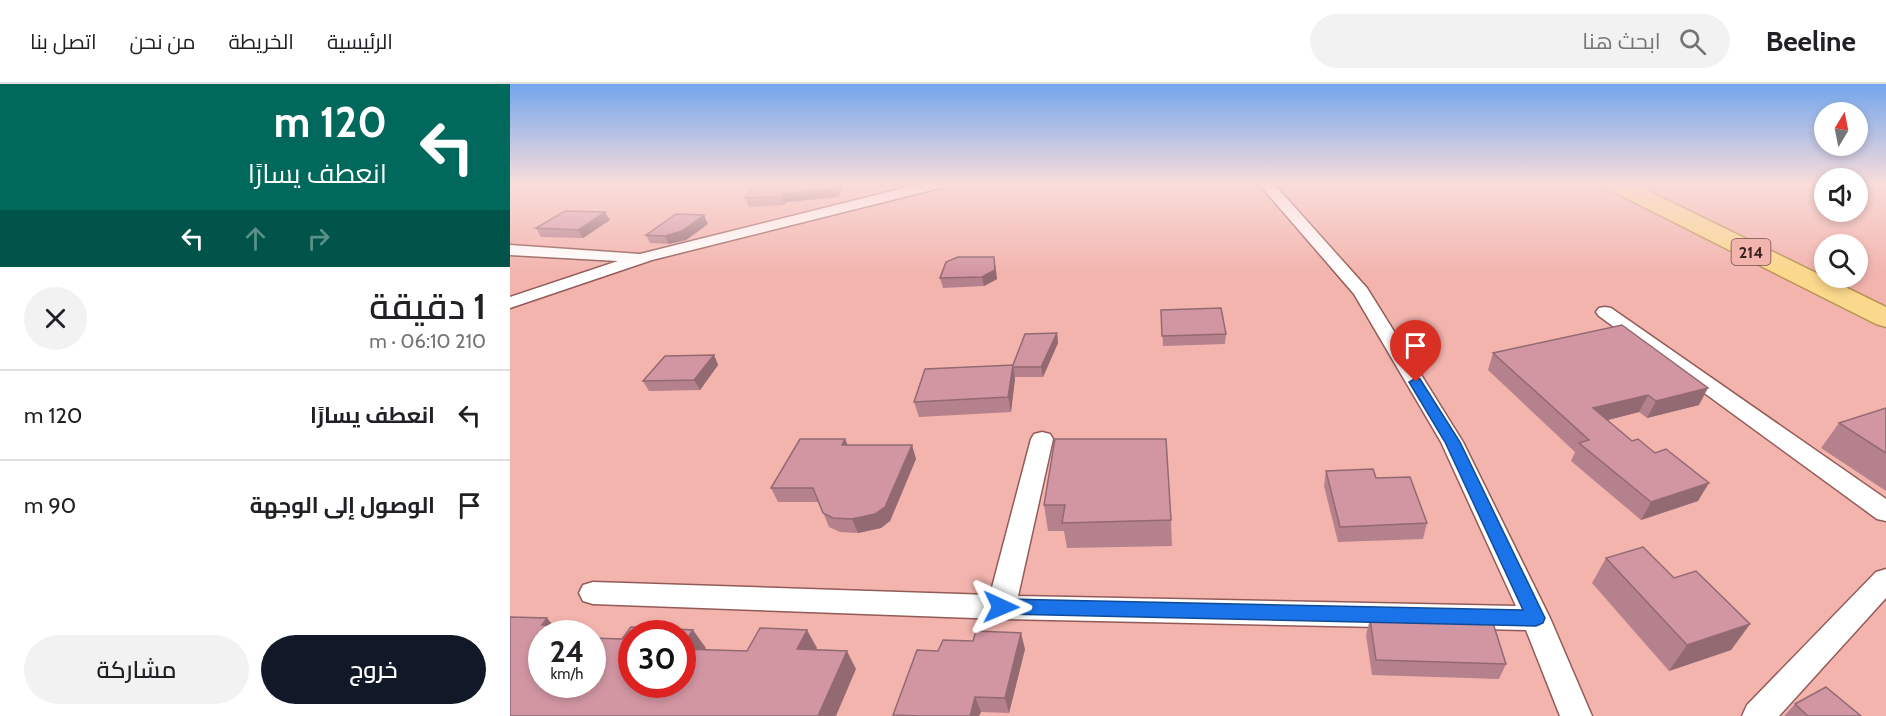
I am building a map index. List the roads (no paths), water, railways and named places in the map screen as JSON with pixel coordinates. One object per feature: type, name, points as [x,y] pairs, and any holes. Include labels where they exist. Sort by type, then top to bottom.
[{"type":"highway","name":"214","points":[[1675,213],[1886,318]]},
{"type":"highway","name":"214","points":[[1715,213],[1814,261]]},
{"type":"highway","points":[[1868,287],[1886,295]]},
{"type":"street","points":[[510,303],[646,257],[821,213]]},
{"type":"street","points":[[1292,213],[1360,292],[1452,442],[1536,618],[1576,716]]},
{"type":"street","points":[[510,250],[646,257]]},
{"type":"street","points":[[1605,312],[1886,512]]},
{"type":"street","points":[[1001,607],[1042,439]]},
{"type":"street","points":[[1758,716],[1886,580]]},
{"type":"street","points":[[593,593],[1001,607],[1536,618]]}]
